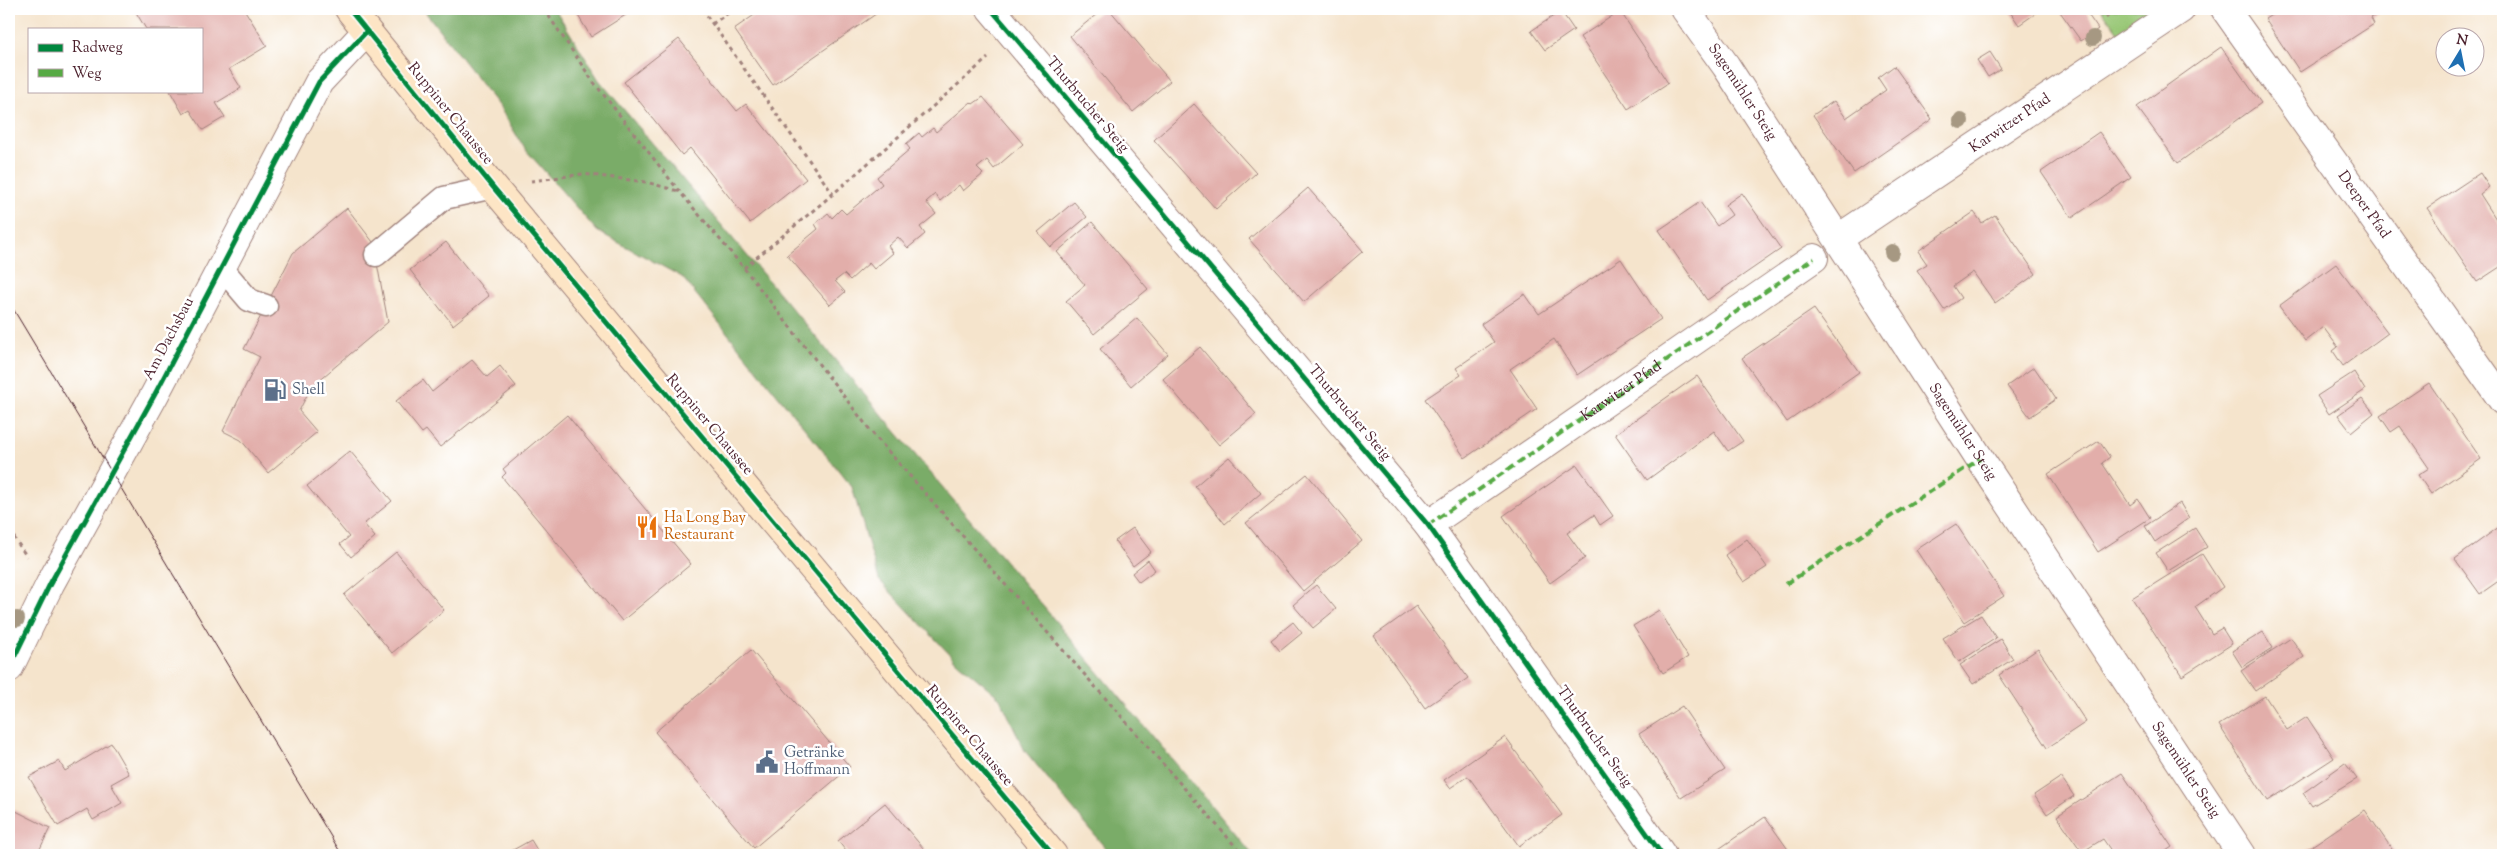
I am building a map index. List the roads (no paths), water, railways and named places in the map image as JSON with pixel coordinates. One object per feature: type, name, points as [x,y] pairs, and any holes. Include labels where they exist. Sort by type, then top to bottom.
[{"type":"main road","name":"Ruppiner Chaussee","points":[[349,9],[493,187],[1053,855]]},
{"type":"street","name":"Thurbrucher Steig","points":[[991,9],[1428,525],[1662,855]]},
{"type":"street","name":"Sagemühler Steig","points":[[1685,9],[1726,66],[1839,238],[1980,459],[2242,855]]},
{"type":"street","name":"Karwitzer Pfad","points":[[1839,238],[2181,9]]},
{"type":"street","name":"Deeper Pfad","points":[[2225,9],[2503,401]]},
{"type":"street","name":"Am Dachsbau","points":[[9,668],[50,584],[155,394],[319,82],[366,32]]},
{"type":"street","name":"Karwitzer Pfad","points":[[1428,525],[1814,258]]},
{"type":"lane","points":[[376,255],[444,198],[493,187]]},
{"type":"lane","points":[[1814,258],[1839,238]]},
{"type":"lane","points":[[221,267],[249,300],[266,306]]},
{"type":"tram line","points":[[9,302],[342,855]]},
{"type":"place","name":"Shell","points":[[275,390]]},
{"type":"place","name":"Ha Long Bay Restaurant","points":[[647,527]]},
{"type":"place","name":"Getränke Hoffmann","points":[[767,762]]}]
